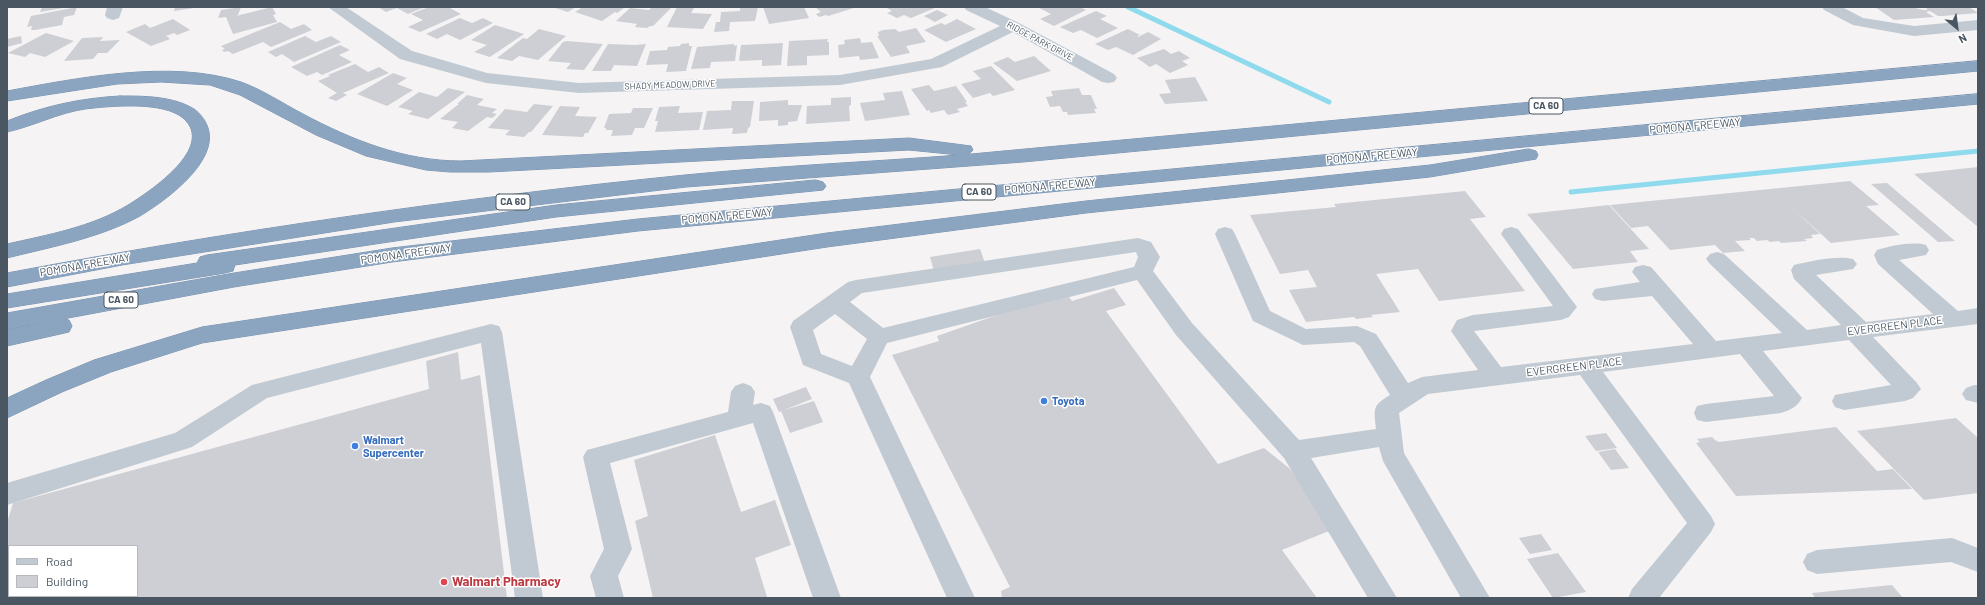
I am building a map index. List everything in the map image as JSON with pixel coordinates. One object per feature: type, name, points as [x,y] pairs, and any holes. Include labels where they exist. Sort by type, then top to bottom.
[{"type":"highway","name":"POMONA FREEWAY","points":[[7,280],[122,258],[402,215],[686,181],[1023,156],[1978,66]]},
{"type":"highway","points":[[7,96],[107,78],[168,77],[209,80],[226,83],[252,92],[306,124],[375,154],[408,162],[443,166],[496,166],[909,144],[1023,156]]},
{"type":"highway","points":[[7,293],[349,240],[556,212],[1016,166],[1978,79]]},
{"type":"highway","points":[[7,301],[322,251],[548,221],[937,181],[1978,86]]},
{"type":"highway","name":"POMONA FREEWAY","points":[[7,321],[234,280],[392,255],[638,225],[1978,99]]},
{"type":"highway","points":[[7,127],[36,116],[75,105],[132,101],[156,102],[180,108],[194,118],[202,134],[198,154],[183,172],[169,185],[132,212],[54,239],[7,251]]},
{"type":"highway","points":[[7,409],[66,380],[105,364],[142,351],[210,334],[828,240],[1094,207],[1430,171],[1726,123]]},
{"type":"highway","points":[[7,338],[153,305],[234,280]]},
{"type":"street","name":"SHADY MEADOW DRIVE","points":[[336,7],[406,55],[486,78],[579,88],[840,80],[936,63],[1013,26]]},
{"type":"street","name":"RIDGE PARK DRIVE","points":[[972,7],[1013,26],[1108,78]]},
{"type":"street","points":[[1830,7],[1859,22],[1914,31],[1978,25]]},
{"type":"street","points":[[1225,234],[1261,316],[1303,337],[1358,334],[1368,340],[1404,397]]},
{"type":"street","points":[[1495,377],[1462,331],[1465,326],[1473,323],[1547,315],[1561,312],[1566,307],[1511,234]]},
{"type":"street","points":[[960,598],[858,377],[811,359],[801,327],[856,287],[1138,245],[1144,247],[1149,257],[1142,272]]},
{"type":"street","points":[[1919,250],[1884,255],[1885,259],[1969,320]]},
{"type":"street","points":[[1717,259],[1802,338]]},
{"type":"street","points":[[1844,401],[1905,392],[1909,389],[1857,331],[1802,274],[1802,270],[1846,264]]},
{"type":"street","points":[[858,377],[879,337],[1142,272]]},
{"type":"street","points":[[1142,272],[1184,329],[1293,451],[1383,598]]},
{"type":"street","points":[[1603,294],[1650,280],[1710,350]]},
{"type":"street","points":[[836,303],[879,337]]},
{"type":"street","name":"EVERGREEN PLACE","points":[[1476,598],[1392,454],[1386,409],[1422,386],[1857,331],[1969,320]]},
{"type":"street","points":[[7,494],[183,440],[260,391],[491,332],[529,598]]},
{"type":"street","points":[[1706,413],[1781,404],[1790,398],[1745,345]]},
{"type":"street","points":[[1586,366],[1702,524],[1642,598]]},
{"type":"street","points":[[739,417],[743,392]]},
{"type":"street","points":[[610,598],[604,576],[618,549],[596,457],[761,412],[827,598]]},
{"type":"street","points":[[1293,451],[1390,436]]},
{"type":"street","points":[[1817,562],[1952,550],[1978,560]]},
{"type":"building","points":[[42,7],[63,7],[63,8],[40,12]]},
{"type":"building","points":[[77,7],[74,15],[64,17],[62,25],[35,30],[31,30],[32,26],[27,27],[31,16]]},
{"type":"building","points":[[175,7],[194,7],[194,8],[174,11]]},
{"type":"building","points":[[241,7],[238,15],[236,16],[272,7],[276,14],[273,15],[277,22],[233,34],[226,17],[218,18],[221,10]]},
{"type":"building","points":[[378,7],[425,7],[408,14],[397,8],[386,12]]},
{"type":"building","points":[[429,7],[453,7],[450,8],[461,14],[420,32],[408,27],[423,20],[411,14]]},
{"type":"building","points":[[552,7],[576,7],[568,12]]},
{"type":"building","points":[[583,7],[624,8],[602,21],[575,12]]},
{"type":"building","points":[[652,7],[672,7],[653,26],[647,28],[635,27],[637,24],[616,21],[630,8],[649,10]]},
{"type":"building","points":[[677,7],[694,8],[691,13],[712,14],[703,29],[667,27]]},
{"type":"building","points":[[740,7],[758,7],[755,21],[730,22],[729,31],[714,32],[716,22],[720,22],[721,12],[740,11]]},
{"type":"building","points":[[763,7],[804,7],[809,18],[769,24]]},
{"type":"building","points":[[815,7],[857,7],[828,16],[826,15],[819,17],[816,14],[821,12]]},
{"type":"building","points":[[1037,7],[1080,7],[1086,10],[1054,26],[1040,19],[1051,14]]},
{"type":"building","points":[[1875,7],[1911,7],[1928,10],[1926,9],[1929,7],[1969,7],[1978,13],[1938,16],[1930,11],[1926,12],[1934,17],[1894,20]]},
{"type":"building","points":[[887,8],[935,8],[911,18],[904,15],[897,18],[887,13],[892,11]]},
{"type":"building","points":[[937,10],[948,15],[935,22],[924,16]]},
{"type":"building","points":[[1096,11],[1107,16],[1100,19],[1118,28],[1097,38],[1081,30],[1073,33],[1060,27]]},
{"type":"building","points":[[460,18],[472,23],[483,18],[493,23],[460,40],[447,34],[437,39],[426,34]]},
{"type":"building","points":[[173,19],[190,30],[177,35],[174,33],[166,36],[170,39],[151,46],[126,32],[145,24],[150,28]]},
{"type":"building","points":[[957,19],[976,29],[946,42],[924,30],[941,23],[945,25]]},
{"type":"building","points":[[280,22],[291,29],[304,24],[312,30],[271,47],[263,42],[233,54],[222,50],[225,49],[221,46]]},
{"type":"building","points":[[495,25],[524,34],[490,57],[474,52],[487,45],[471,40]]},
{"type":"building","points":[[916,28],[926,42],[906,46],[910,53],[891,57],[877,36],[879,36],[878,32],[883,30],[895,29],[899,32]]},
{"type":"building","points":[[539,29],[566,36],[538,60],[519,56],[512,61],[497,58],[523,38],[527,39]]},
{"type":"building","points":[[1128,29],[1140,35],[1137,36],[1138,37],[1148,32],[1161,39],[1133,55],[1116,47],[1108,50],[1095,44]]},
{"type":"building","points":[[46,33],[74,41],[45,57],[30,53],[25,57],[8,53]]},
{"type":"building","points":[[21,36],[22,43],[7,47],[7,39]]},
{"type":"building","points":[[305,36],[316,42],[331,36],[341,42],[294,62],[282,54],[276,57],[268,52]]},
{"type":"building","points":[[103,37],[100,41],[120,40],[107,53],[98,53],[93,59],[64,61],[82,38]]},
{"type":"building","points":[[860,38],[861,43],[872,42],[879,58],[860,60],[859,56],[839,58],[838,45],[845,44],[844,40]]},
{"type":"building","points":[[828,39],[829,55],[807,56],[807,65],[787,66],[789,41]]},
{"type":"building","points":[[563,42],[603,44],[584,70],[566,69],[571,63],[548,61]]},
{"type":"building","points":[[689,43],[689,46],[692,46],[686,71],[666,72],[668,64],[646,65],[650,51],[667,50],[668,47],[680,46],[681,44]]},
{"type":"building","points":[[783,43],[781,65],[762,66],[762,60],[739,61],[741,45]]},
{"type":"building","points":[[608,44],[646,44],[637,66],[614,65],[611,71],[592,71]]},
{"type":"building","points":[[734,44],[734,46],[737,45],[735,61],[711,62],[710,68],[691,69],[697,47]]},
{"type":"building","points":[[340,45],[350,50],[339,55],[352,62],[322,75],[317,72],[307,76],[291,67]]},
{"type":"building","points":[[1164,49],[1171,54],[1179,51],[1190,58],[1182,61],[1188,65],[1170,73],[1156,64],[1150,67],[1137,58]]},
{"type":"building","points":[[1034,56],[1051,71],[1017,81],[993,63],[1008,57],[1015,62]]},
{"type":"building","points":[[355,64],[368,72],[379,67],[389,73],[343,93],[347,95],[336,101],[328,98],[337,93],[318,81],[330,76],[328,75]]},
{"type":"building","points":[[991,66],[1015,90],[993,96],[990,93],[973,98],[961,84],[981,79],[973,71]]},
{"type":"building","points":[[393,73],[407,78],[397,84],[413,90],[387,106],[357,94]]},
{"type":"building","points":[[1195,77],[1208,101],[1165,104],[1159,94],[1171,93],[1165,80]]},
{"type":"building","points":[[929,85],[934,91],[956,86],[967,102],[965,102],[968,106],[957,109],[960,112],[948,115],[944,110],[931,113],[929,110],[927,111],[911,89]]},
{"type":"building","points":[[448,88],[465,92],[428,119],[408,114],[413,111],[398,107],[419,92],[437,97]]},
{"type":"building","points":[[1079,88],[1082,95],[1091,95],[1097,109],[1094,109],[1096,113],[1068,115],[1067,112],[1063,112],[1060,106],[1050,107],[1046,97],[1053,96],[1051,91]]},
{"type":"building","points":[[902,91],[910,115],[865,121],[860,103],[885,100],[883,93]]},
{"type":"building","points":[[467,95],[484,99],[477,105],[497,109],[492,113],[497,114],[492,118],[487,117],[468,131],[452,128],[458,122],[440,119],[459,104],[457,104]]},
{"type":"building","points":[[851,97],[851,105],[849,106],[850,121],[806,124],[807,106],[831,105],[831,98]]},
{"type":"building","points":[[788,100],[788,105],[802,105],[797,121],[788,122],[788,125],[778,126],[778,120],[759,121],[760,102]]},
{"type":"building","points":[[732,101],[754,101],[750,127],[748,128],[747,133],[732,134],[733,128],[703,130],[707,111],[731,110]]},
{"type":"building","points":[[534,104],[553,106],[531,132],[524,137],[505,135],[510,130],[488,128],[505,109],[527,112]]},
{"type":"building","points":[[560,106],[580,107],[575,116],[597,117],[588,133],[585,133],[583,137],[542,135]]},
{"type":"building","points":[[680,106],[678,113],[703,112],[699,130],[655,132],[658,121],[655,121],[659,107]]},
{"type":"building","points":[[633,108],[653,108],[644,128],[635,128],[632,135],[611,136],[613,130],[606,130],[606,128],[604,128],[609,114],[631,113]]},
{"type":"building","points":[[1978,167],[1978,227],[1914,174]]},
{"type":"building","points":[[1850,181],[1879,205],[1866,206],[1900,235],[1831,243],[1791,207],[1820,234],[1811,235],[1813,238],[1804,239],[1807,241],[1781,243],[1779,241],[1770,242],[1767,240],[1757,241],[1754,238],[1749,238],[1751,240],[1735,241],[1745,251],[1723,253],[1715,245],[1670,250],[1648,226],[1631,228],[1610,205]]},
{"type":"building","points":[[1887,183],[1955,241],[1938,242],[1871,184]]},
{"type":"building","points":[[1465,191],[1486,217],[1470,219],[1525,291],[1439,301],[1418,269],[1376,274],[1400,312],[1371,315],[1373,317],[1356,319],[1354,317],[1306,322],[1289,290],[1317,287],[1308,270],[1280,274],[1250,215],[1336,207],[1334,204]]},
{"type":"building","points":[[1609,205],[1649,249],[1630,251],[1638,262],[1573,269],[1527,214]]},
{"type":"building","points":[[980,249],[985,263],[934,271],[930,257]]},
{"type":"building","name":"Toyota","points":[[1114,288],[1126,305],[1106,311],[1218,464],[1264,448],[1289,468],[1307,488],[1329,531],[1282,550],[1317,598],[1002,598],[1001,591],[1010,587],[892,355],[939,341],[937,336],[1000,314],[1069,297],[1072,301]]},
{"type":"building","name":"Walmart Supercenter","points":[[458,352],[461,380],[480,375],[507,598],[7,598],[7,523],[13,503],[429,389],[426,361]]},
{"type":"building","points":[[806,387],[812,399],[779,412],[773,399]]},
{"type":"building","points":[[814,401],[823,422],[790,433],[781,411]]},
{"type":"building","points":[[1956,418],[1978,438],[1978,493],[1924,500],[1857,431]]},
{"type":"building","points":[[1836,427],[1877,471],[1893,469],[1912,489],[1736,496],[1696,443],[1700,442],[1697,439],[1712,437],[1719,442]]},
{"type":"building","points":[[1606,433],[1617,448],[1596,451],[1585,436]]},
{"type":"building","points":[[715,435],[741,512],[775,500],[791,545],[755,558],[767,597],[653,598],[635,521],[648,516],[634,460]]},
{"type":"building","points":[[1615,449],[1629,468],[1611,470],[1598,452]]},
{"type":"building","points":[[1541,534],[1552,550],[1530,554],[1519,538]]},
{"type":"building","points":[[1558,553],[1586,592],[1553,598],[1527,559]]},
{"type":"building","points":[[1892,585],[1903,598],[1815,598],[1812,593]]},
{"type":"waterway","points":[[1128,7],[1329,102]]},
{"type":"waterway","points":[[1571,192],[1978,151]]},
{"type":"place","name":"Toyota","points":[[1044,401]]},
{"type":"place","name":"Walmart Supercenter","points":[[355,446]]},
{"type":"place","name":"Walmart Pharmacy","points":[[444,582]]}]
